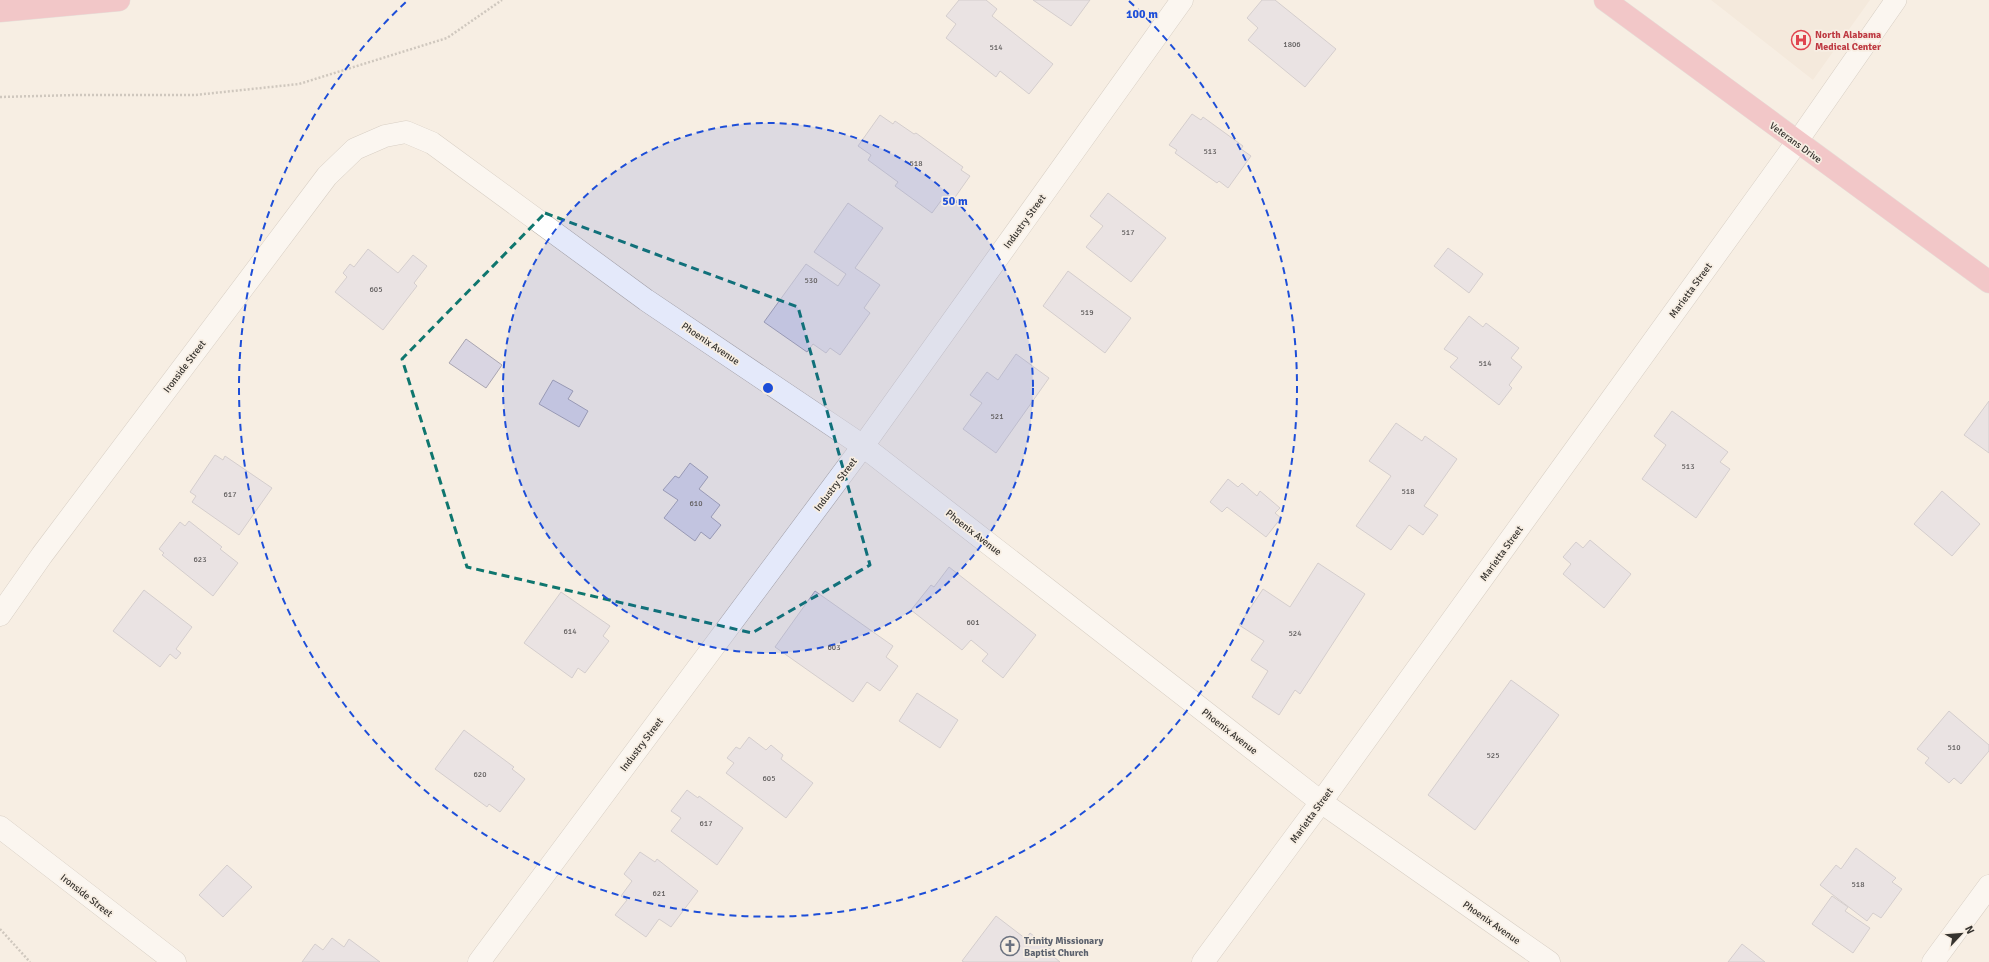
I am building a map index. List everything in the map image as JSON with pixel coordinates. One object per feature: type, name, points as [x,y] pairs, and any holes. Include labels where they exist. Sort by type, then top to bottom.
[{"type":"main road","points":[[0,11],[119,0]]},
{"type":"main road","name":"Veterans Drive","points":[[1605,0],[1989,282]]},
{"type":"street","name":"Industry Street","points":[[479,962],[863,446],[1182,0]]},
{"type":"street","name":"Phoenix Avenue","points":[[385,136],[406,132],[432,143],[646,300],[863,446],[1321,802],[1549,962]]},
{"type":"street","name":"Ironside Street","points":[[0,615],[46,549],[327,176],[355,149],[385,136]]},
{"type":"street","name":"Marietta Street","points":[[1203,962],[1321,802],[1797,142]]},
{"type":"street","name":"Ironside Street","points":[[0,827],[175,962]]},
{"type":"street","points":[[1933,962],[1989,886]]},
{"type":"lane","points":[[1797,142],[1896,0]]},
{"type":"path","points":[[0,97],[195,94],[299,84],[447,38],[502,0]]},
{"type":"path","points":[[0,929],[30,962]]},
{"type":"highlighted area","points":[[545,213],[798,307],[870,565],[752,633],[467,567],[402,359]]},
{"type":"shaded area","name":"North Alabama Medical Center","points":[[1711,0],[1870,0],[1813,80]]},
{"type":"building","points":[[959,0],[986,0],[997,9],[992,16],[1053,64],[1029,94],[1000,71],[996,77],[946,38],[956,24],[946,16]]},
{"type":"building","points":[[1033,0],[1090,0],[1071,26]]},
{"type":"building","points":[[1262,0],[1275,0],[1336,49],[1305,87],[1248,40],[1258,28],[1247,18]]},
{"type":"building","points":[[1192,114],[1201,120],[1203,117],[1243,146],[1241,149],[1251,156],[1228,188],[1219,181],[1217,183],[1175,153],[1177,150],[1169,145]]},
{"type":"building","points":[[880,115],[893,124],[895,121],[914,134],[916,133],[963,167],[961,170],[970,176],[951,203],[943,198],[932,213],[895,186],[898,182],[868,160],[871,155],[858,146]]},
{"type":"building","points":[[1108,193],[1166,238],[1131,282],[1086,247],[1103,226],[1090,216]]},
{"type":"building","points":[[848,203],[883,228],[855,268],[880,285],[864,308],[870,313],[840,355],[830,348],[826,353],[813,344],[807,352],[764,322],[806,264],[838,286],[846,274],[814,252]]},
{"type":"building","points":[[1448,248],[1483,274],[1469,293],[1434,266]]},
{"type":"building","points":[[368,249],[398,273],[413,255],[427,266],[414,283],[417,286],[383,330],[335,292],[347,277],[343,273],[350,264],[354,267]]},
{"type":"building","points":[[1068,271],[1131,318],[1105,353],[1043,306]]},
{"type":"building","points":[[1469,316],[1483,327],[1486,323],[1519,348],[1511,358],[1522,367],[1509,385],[1512,388],[1499,405],[1450,367],[1458,358],[1444,349]]},
{"type":"building","points":[[466,339],[502,365],[486,388],[449,363]]},
{"type":"building","points":[[1016,354],[1049,378],[996,453],[963,429],[982,403],[970,395],[987,372],[998,380]]},
{"type":"building","points":[[553,380],[573,391],[568,399],[588,411],[579,427],[539,404]]},
{"type":"building","points":[[1989,401],[1989,453],[1964,435]]},
{"type":"building","points":[[1672,411],[1728,452],[1720,462],[1730,469],[1696,518],[1642,479],[1666,445],[1654,436]]},
{"type":"building","points":[[1396,423],[1422,441],[1425,436],[1457,459],[1424,506],[1438,515],[1423,535],[1409,525],[1391,550],[1356,526],[1391,476],[1369,461]]},
{"type":"building","points":[[215,455],[223,460],[225,456],[272,488],[239,535],[192,502],[196,496],[190,492]]},
{"type":"building","points":[[690,463],[708,477],[699,489],[720,505],[711,517],[721,525],[710,539],[701,532],[695,541],[664,518],[678,500],[663,490],[675,476],[679,478]]},
{"type":"building","points":[[1228,479],[1238,487],[1242,483],[1257,496],[1260,491],[1280,508],[1275,513],[1281,518],[1266,537],[1227,507],[1222,512],[1210,502]]},
{"type":"building","points":[[1942,491],[1980,524],[1952,556],[1914,524]]},
{"type":"building","points":[[189,521],[222,547],[220,549],[238,563],[213,596],[162,555],[164,553],[159,549],[180,522],[185,526]]},
{"type":"building","points":[[1590,540],[1631,574],[1604,608],[1563,574],[1571,564],[1563,557],[1576,542],[1583,548]]},
{"type":"building","points":[[1318,563],[1365,594],[1300,694],[1295,690],[1279,715],[1252,697],[1268,671],[1251,660],[1264,641],[1239,625],[1263,589],[1290,607]]},
{"type":"building","points":[[949,567],[1036,635],[1003,678],[982,661],[988,654],[971,640],[962,650],[911,610],[931,585],[934,587]]},
{"type":"building","points":[[144,590],[192,627],[176,649],[181,653],[176,659],[170,654],[160,667],[113,631]]},
{"type":"building","points":[[815,591],[893,646],[886,657],[898,666],[880,691],[867,682],[853,702],[775,647]]},
{"type":"building","points":[[561,592],[610,626],[603,636],[609,641],[585,673],[578,668],[572,678],[524,643]]},
{"type":"building","points":[[1511,680],[1559,715],[1475,830],[1428,795]]},
{"type":"building","points":[[917,693],[958,720],[940,748],[899,721]]},
{"type":"building","points":[[1949,711],[1989,745],[1989,751],[1961,784],[1954,778],[1949,783],[1925,763],[1929,758],[1917,749]]},
{"type":"building","points":[[464,730],[514,767],[512,769],[525,779],[500,812],[489,804],[487,807],[435,769]]},
{"type":"building","points":[[749,737],[766,750],[771,745],[783,755],[781,759],[813,783],[786,818],[726,773],[734,763],[727,758],[736,747],[740,749]]},
{"type":"building","points":[[687,790],[698,798],[699,796],[743,828],[717,865],[671,831],[681,818],[671,811]]},
{"type":"building","points":[[1856,848],[1896,878],[1892,882],[1902,889],[1881,918],[1873,913],[1867,921],[1820,885],[1836,865],[1841,869]]},
{"type":"building","points":[[640,852],[655,862],[657,859],[698,891],[671,927],[659,919],[646,937],[615,915],[627,900],[621,896],[632,881],[624,874]]},
{"type":"building","points":[[227,865],[252,887],[223,917],[199,895]]},
{"type":"building","points":[[1832,896],[1848,907],[1845,911],[1870,928],[1853,953],[1812,924]]},
{"type":"building","name":"Trinity Missionary Baptist Church","points":[[996,916],[1026,939],[1030,933],[1057,954],[1054,957],[1060,962],[962,961]]},
{"type":"building","points":[[332,938],[344,947],[349,939],[380,962],[302,962],[315,944],[323,950]]},
{"type":"building","points":[[1742,944],[1765,962],[1728,962]]},
{"type":"place","name":"North Alabama Medical Center","points":[[1801,40]]},
{"type":"place","name":"Trinity Missionary Baptist Church","points":[[1010,946]]}]
